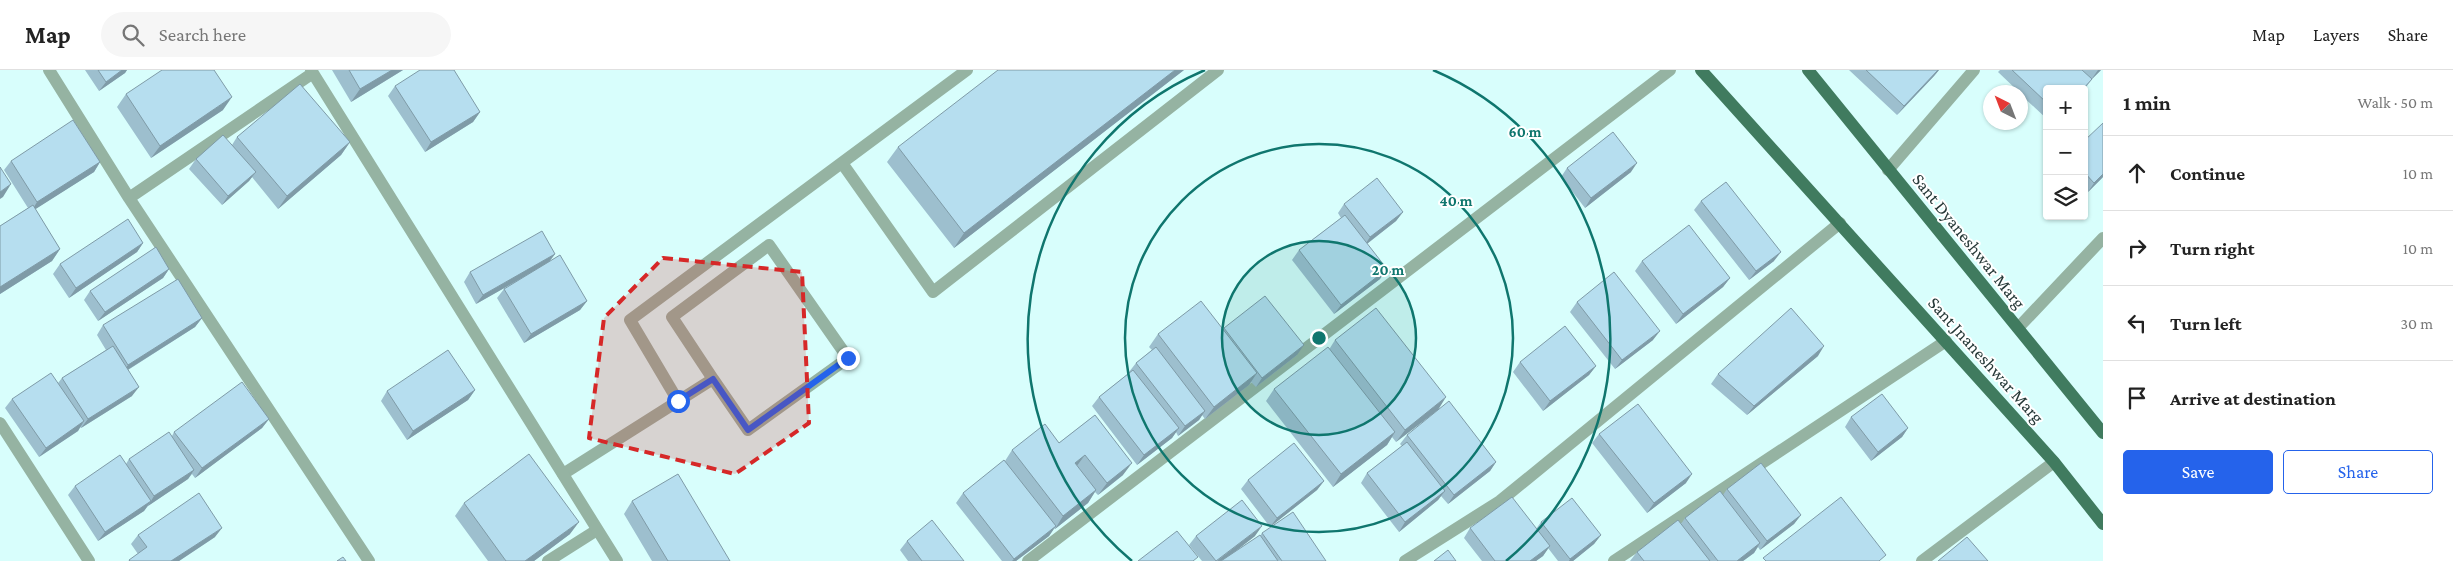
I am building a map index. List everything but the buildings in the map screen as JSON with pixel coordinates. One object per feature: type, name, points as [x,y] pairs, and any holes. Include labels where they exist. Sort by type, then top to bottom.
[{"type":"main road","points":[[1701,70],[1840,223]]},
{"type":"main road","name":"Sant Dyaneshwar Marg","points":[[1808,70],[2103,433]]},
{"type":"main road","name":"Sant Jnaneshwar Marg","points":[[1840,223],[2054,462],[2103,524]]},
{"type":"street","points":[[49,70],[129,198],[369,561]]},
{"type":"street","points":[[678,401],[630,320],[967,70]]},
{"type":"street","points":[[842,163],[933,292],[1218,70]]},
{"type":"street","points":[[1028,561],[1044,556],[1670,70]]},
{"type":"street","points":[[1888,170],[1974,70]]},
{"type":"street","points":[[129,198],[312,71],[617,561]]},
{"type":"street","points":[[1406,561],[1500,501],[1840,223]]},
{"type":"street","points":[[2018,328],[2103,238]]},
{"type":"street","points":[[769,245],[848,358],[748,430],[713,379],[672,317],[769,245]]},
{"type":"street","points":[[1614,561],[1946,341]]},
{"type":"street","points":[[563,474],[713,379]]},
{"type":"street","points":[[0,423],[89,561]]},
{"type":"street","points":[[1922,561],[2054,462]]},
{"type":"street","points":[[548,561],[598,530]]},
{"type":"highlighted area","points":[[663,258],[802,272],[809,423],[735,474],[589,438],[604,318]]},
{"type":"route","points":[[678,401],[713,379],[748,430],[848,358]]}]
